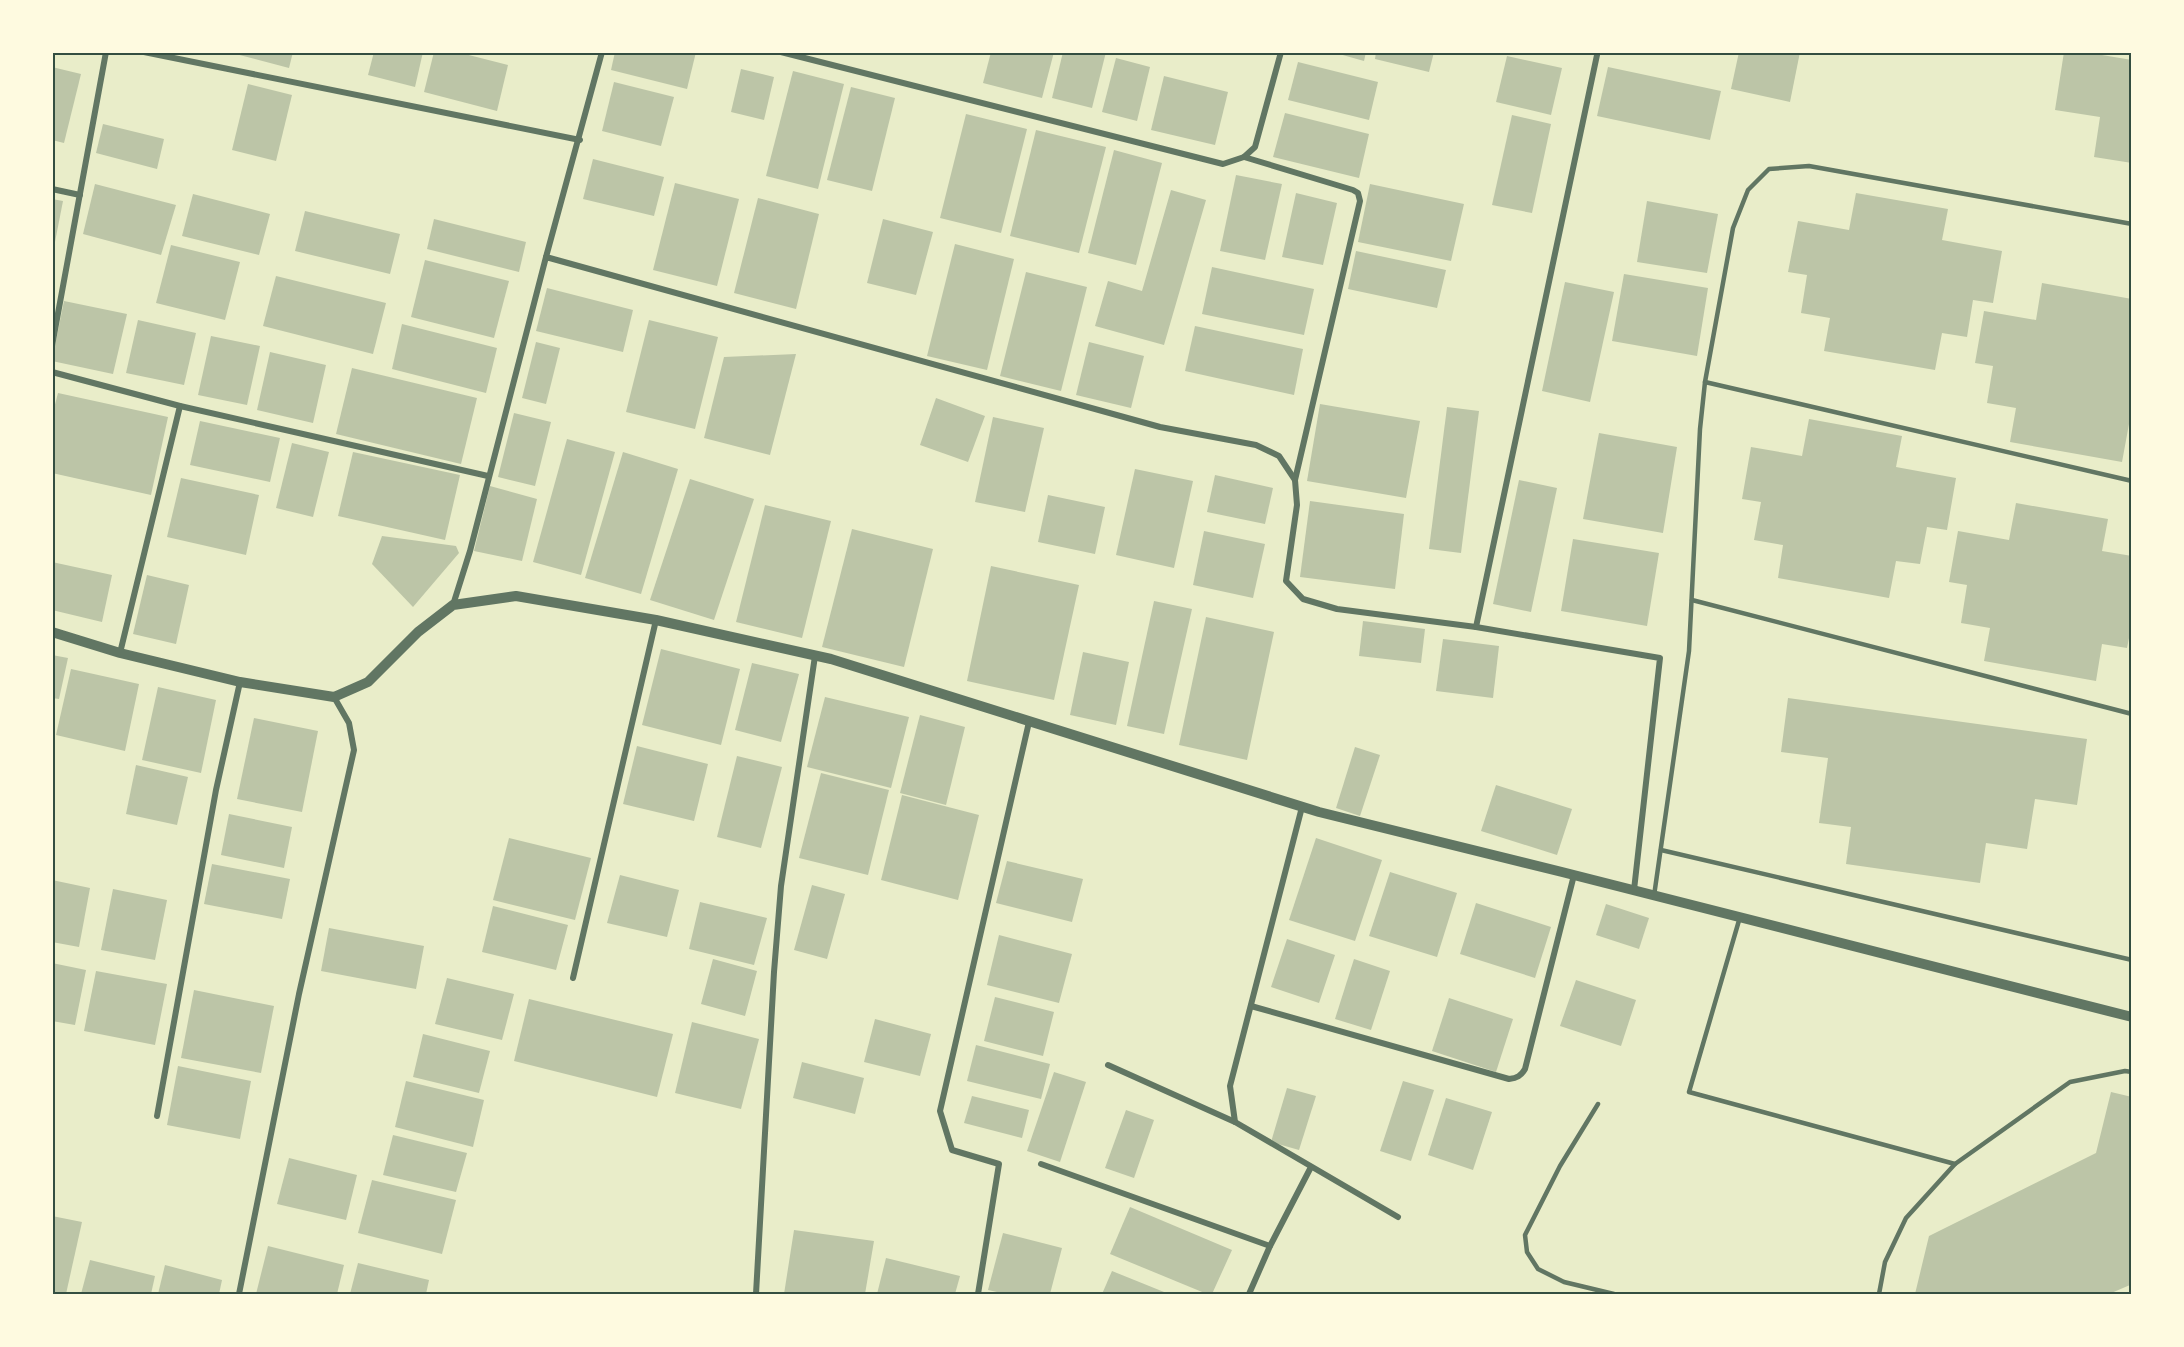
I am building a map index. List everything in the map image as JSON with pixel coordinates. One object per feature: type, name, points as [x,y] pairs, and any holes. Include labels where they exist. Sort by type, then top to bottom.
[{"type":"street","points":[[52,346],[106,52]]},
{"type":"street","points":[[144,52],[580,140]]},
{"type":"street","points":[[453,605],[470,551],[602,52]]},
{"type":"street","points":[[781,52],[1223,164],[1244,157],[1255,147],[1281,52]]},
{"type":"street","points":[[1476,627],[1597,55]]},
{"type":"street","points":[[1244,157],[1353,190],[1358,194],[1360,201],[1295,480],[1298,505],[1286,581],[1304,599],[1337,609],[1476,627],[1660,658],[1634,890]]},
{"type":"street","points":[[52,189],[80,195]]},
{"type":"street","points":[[546,257],[1160,427],[1256,445],[1279,456],[1295,480]]},
{"type":"street","points":[[52,372],[180,406],[488,476]]},
{"type":"street","points":[[120,653],[180,406]]},
{"type":"street","points":[[52,632],[120,653],[240,682],[334,697],[368,682],[418,632],[453,605],[516,596],[656,620],[816,656],[1302,807],[2132,1017]]},
{"type":"street","points":[[573,978],[656,620]]},
{"type":"street","points":[[756,1294],[773,982],[781,886],[816,656]]},
{"type":"street","points":[[157,1116],[216,790],[240,682]]},
{"type":"street","points":[[239,1294],[299,994],[354,750],[349,723],[334,697]]},
{"type":"street","points":[[978,1294],[999,1164],[952,1150],[940,1111],[1029,722]]},
{"type":"street","points":[[1234,1122],[1230,1086],[1302,807]]},
{"type":"street","points":[[1251,1006],[1509,1079],[1517,1078],[1525,1069],[1574,875]]},
{"type":"street","points":[[1108,1065],[1234,1122],[1398,1216]]},
{"type":"street","points":[[1041,1164],[1270,1246]]},
{"type":"street","points":[[1249,1294],[1270,1246],[1311,1167]]},
{"type":"lane","points":[[1654,896],[1689,651],[1700,429],[1705,382],[1733,228],[1748,190],[1769,169],[1809,166],[2132,224]]},
{"type":"lane","points":[[1705,382],[2132,481]]},
{"type":"lane","points":[[1692,600],[2132,714]]},
{"type":"lane","points":[[1661,850],[2132,960]]},
{"type":"lane","points":[[1740,917],[1689,1092],[1955,1164]]},
{"type":"lane","points":[[1879,1294],[1885,1262],[1906,1218],[1955,1164],[2070,1082],[2125,1071],[2132,1072]]},
{"type":"lane","points":[[1598,1104],[1560,1166],[1525,1235],[1527,1252],[1538,1269],[1564,1282],[1614,1294]]},
{"type":"building","points":[[228,52],[293,52],[289,68]]},
{"type":"building","points":[[374,52],[423,52],[415,87],[368,75]]},
{"type":"building","points":[[434,52],[457,52],[508,65],[497,111],[424,92]]},
{"type":"building","points":[[615,52],[696,52],[687,89],[611,70]]},
{"type":"building","points":[[991,52],[1054,52],[1042,98],[983,83]]},
{"type":"building","points":[[1063,52],[1106,52],[1092,108],[1052,98]]},
{"type":"building","points":[[1332,52],[1366,52],[1364,61]]},
{"type":"building","points":[[1376,52],[1434,52],[1429,72],[1375,59]]},
{"type":"building","points":[[1739,52],[1800,52],[1790,102],[1731,89]]},
{"type":"building","points":[[2064,52],[2084,52],[2132,60],[2132,163],[2094,157],[2100,117],[2055,110]]},
{"type":"building","points":[[1507,56],[1562,68],[1551,115],[1496,102]]},
{"type":"building","points":[[1116,58],[1150,67],[1137,121],[1102,112]]},
{"type":"building","points":[[1298,62],[1378,82],[1369,120],[1288,100]]},
{"type":"building","points":[[52,67],[81,74],[64,143],[52,140]]},
{"type":"building","points":[[1608,67],[1721,91],[1710,140],[1597,116]]},
{"type":"building","points":[[741,69],[774,77],[764,120],[731,112]]},
{"type":"building","points":[[793,71],[844,84],[818,189],[766,176]]},
{"type":"building","points":[[1164,76],[1228,92],[1215,145],[1151,130]]},
{"type":"building","points":[[614,82],[674,97],[661,146],[602,131]]},
{"type":"building","points":[[248,84],[292,95],[276,161],[232,150]]},
{"type":"building","points":[[851,87],[895,98],[872,191],[827,180]]},
{"type":"building","points":[[1285,113],[1369,134],[1359,178],[1273,157]]},
{"type":"building","points":[[966,114],[1027,129],[1001,233],[940,218]]},
{"type":"building","points":[[1512,115],[1551,124],[1532,213],[1492,205]]},
{"type":"building","points":[[103,124],[164,139],[157,169],[96,153]]},
{"type":"building","points":[[1036,130],[1106,147],[1079,253],[1010,236]]},
{"type":"building","points":[[1114,150],[1162,163],[1136,265],[1088,253]]},
{"type":"building","points":[[593,159],[664,177],[654,216],[583,199]]},
{"type":"building","points":[[1236,175],[1282,184],[1265,260],[1220,251]]},
{"type":"building","points":[[675,183],[739,199],[717,286],[653,270]]},
{"type":"building","points":[[95,184],[176,205],[161,255],[83,234]]},
{"type":"building","points":[[1370,184],[1464,204],[1451,261],[1358,242]]},
{"type":"building","points":[[1171,190],[1206,200],[1164,345],[1095,326],[1108,281],[1142,291]]},
{"type":"building","points":[[1296,193],[1337,203],[1323,265],[1282,257]]},
{"type":"building","points":[[1856,193],[1948,209],[1942,240],[2002,251],[1993,303],[1973,300],[1967,337],[1942,333],[1935,370],[1824,351],[1830,318],[1801,313],[1807,275],[1788,272],[1798,221],[1849,230]]},
{"type":"building","points":[[193,194],[270,214],[259,255],[182,236]]},
{"type":"building","points":[[758,198],[819,214],[796,309],[734,293]]},
{"type":"building","points":[[52,199],[63,201],[54,247],[52,247]]},
{"type":"building","points":[[1647,201],[1718,214],[1707,273],[1637,262]]},
{"type":"building","points":[[305,211],[400,234],[390,274],[295,251]]},
{"type":"building","points":[[434,219],[526,242],[519,272],[427,249]]},
{"type":"building","points":[[883,219],[933,232],[916,295],[867,283]]},
{"type":"building","points":[[955,244],[1014,259],[987,370],[927,356]]},
{"type":"building","points":[[171,245],[240,262],[225,320],[156,303]]},
{"type":"building","points":[[1356,251],[1446,270],[1437,308],[1348,289]]},
{"type":"building","points":[[425,260],[509,281],[494,338],[411,317]]},
{"type":"building","points":[[1212,267],[1314,289],[1304,335],[1202,314]]},
{"type":"building","points":[[1026,272],[1087,287],[1061,391],[1000,376]]},
{"type":"building","points":[[1624,274],[1708,288],[1697,356],[1612,341]]},
{"type":"building","points":[[276,276],[386,303],[373,354],[263,326]]},
{"type":"building","points":[[1565,282],[1614,292],[1590,402],[1542,391]]},
{"type":"building","points":[[2042,283],[2132,299],[2129,331],[2132,331],[2132,424],[2129,424],[2122,462],[2010,442],[2016,408],[1987,403],[1993,366],[1975,363],[1984,311],[2036,320]]},
{"type":"building","points":[[547,288],[633,310],[623,352],[536,331]]},
{"type":"building","points":[[64,301],[127,314],[113,374],[52,361]]},
{"type":"building","points":[[138,320],[196,333],[184,385],[126,373]]},
{"type":"building","points":[[649,320],[718,337],[695,429],[626,412]]},
{"type":"building","points":[[402,324],[497,348],[486,393],[392,369]]},
{"type":"building","points":[[1195,326],[1303,349],[1294,395],[1185,371]]},
{"type":"building","points":[[211,336],[260,346],[247,405],[198,395]]},
{"type":"building","points":[[536,342],[560,348],[546,404],[522,398]]},
{"type":"building","points":[[1089,342],[1144,356],[1131,408],[1076,395]]},
{"type":"building","points":[[270,352],[326,365],[313,423],[257,410]]},
{"type":"building","points":[[796,354],[770,455],[704,438],[724,357]]},
{"type":"building","points":[[352,368],[477,398],[461,464],[336,434]]},
{"type":"building","points":[[58,393],[168,417],[151,495],[52,473],[52,416]]},
{"type":"building","points":[[936,398],[985,416],[968,462],[920,445]]},
{"type":"building","points":[[1320,404],[1420,421],[1406,498],[1307,481]]},
{"type":"building","points":[[1447,407],[1479,411],[1461,553],[1429,549]]},
{"type":"building","points":[[514,413],[551,422],[535,486],[498,477]]},
{"type":"building","points":[[993,417],[1044,428],[1025,512],[975,502]]},
{"type":"building","points":[[1809,419],[1902,436],[1896,467],[1956,478],[1947,530],[1927,527],[1920,564],[1896,561],[1889,598],[1778,578],[1783,545],[1754,540],[1761,502],[1742,499],[1751,447],[1802,456]]},
{"type":"building","points":[[200,421],[280,438],[270,482],[190,465]]},
{"type":"building","points":[[1599,433],[1677,447],[1663,533],[1583,519]]},
{"type":"building","points":[[567,439],[615,452],[581,575],[533,562]]},
{"type":"building","points":[[292,443],[329,452],[313,517],[276,508]]},
{"type":"building","points":[[353,452],[460,475],[445,540],[338,516]]},
{"type":"building","points":[[623,452],[678,469],[641,594],[585,578]]},
{"type":"building","points":[[1135,469],[1193,481],[1174,568],[1116,555]]},
{"type":"building","points":[[1215,475],[1273,488],[1265,524],[1207,512]]},
{"type":"building","points":[[181,478],[259,495],[246,555],[167,537]]},
{"type":"building","points":[[690,479],[754,499],[714,620],[650,600]]},
{"type":"building","points":[[1519,480],[1557,488],[1531,612],[1493,604]]},
{"type":"building","points":[[490,486],[537,499],[522,561],[474,551]]},
{"type":"building","points":[[1048,495],[1105,507],[1095,554],[1038,542]]},
{"type":"building","points":[[1310,501],[1404,514],[1395,589],[1300,577]]},
{"type":"building","points":[[2016,503],[2108,519],[2102,551],[2132,556],[2132,623],[2127,648],[2102,644],[2096,681],[1984,661],[1990,628],[1961,623],[1967,585],[1949,582],[1958,531],[2009,540]]},
{"type":"building","points":[[765,505],[831,521],[802,638],[736,622]]},
{"type":"building","points":[[852,529],[933,549],[904,667],[822,647]]},
{"type":"building","points":[[1204,531],[1265,544],[1253,598],[1193,585]]},
{"type":"building","points":[[382,536],[456,546],[459,553],[413,607],[372,564]]},
{"type":"building","points":[[1573,539],[1659,553],[1647,626],[1561,611]]},
{"type":"building","points":[[52,562],[112,575],[102,622],[52,610]]},
{"type":"building","points":[[991,566],[1079,585],[1054,700],[967,681]]},
{"type":"building","points":[[147,575],[189,585],[176,644],[133,634]]},
{"type":"building","points":[[1154,601],[1192,609],[1164,734],[1127,726]]},
{"type":"building","points":[[1206,617],[1274,632],[1247,760],[1179,745]]},
{"type":"building","points":[[1363,621],[1425,629],[1421,663],[1359,656]]},
{"type":"building","points":[[1443,639],[1499,646],[1493,698],[1436,691]]},
{"type":"building","points":[[661,649],[740,669],[721,745],[642,725]]},
{"type":"building","points":[[1083,652],[1129,662],[1116,725],[1070,715]]},
{"type":"building","points":[[52,655],[68,658],[59,699],[52,698]]},
{"type":"building","points":[[752,663],[799,674],[781,742],[735,730]]},
{"type":"building","points":[[71,669],[139,684],[125,751],[56,735]]},
{"type":"building","points":[[158,687],[216,700],[201,773],[142,760]]},
{"type":"building","points":[[825,697],[909,717],[891,788],[807,767]]},
{"type":"building","points":[[1788,698],[2087,739],[2077,805],[2035,799],[2027,849],[1986,843],[1980,883],[1846,864],[1851,827],[1819,823],[1828,758],[1781,752]]},
{"type":"building","points":[[920,715],[965,727],[946,805],[900,793]]},
{"type":"building","points":[[254,718],[318,731],[302,812],[237,799]]},
{"type":"building","points":[[637,746],[708,764],[694,821],[623,804]]},
{"type":"building","points":[[1355,747],[1380,755],[1360,816],[1336,808]]},
{"type":"building","points":[[737,756],[782,767],[761,848],[717,837]]},
{"type":"building","points":[[136,765],[188,777],[177,825],[126,814]]},
{"type":"building","points":[[821,773],[889,790],[868,875],[799,858]]},
{"type":"building","points":[[1496,785],[1572,809],[1557,855],[1481,831]]},
{"type":"building","points":[[902,795],[979,815],[958,900],[881,880]]},
{"type":"building","points":[[229,814],[292,827],[284,868],[221,855]]},
{"type":"building","points":[[509,838],[591,858],[575,920],[493,900]]},
{"type":"building","points":[[1316,838],[1382,860],[1355,941],[1289,920]]},
{"type":"building","points":[[1007,861],[1083,879],[1072,922],[996,903]]},
{"type":"building","points":[[212,864],[290,879],[282,919],[204,904]]},
{"type":"building","points":[[1390,872],[1457,893],[1437,957],[1369,936]]},
{"type":"building","points":[[620,875],[679,890],[667,937],[607,923]]},
{"type":"building","points":[[52,880],[90,888],[79,947],[52,942]]},
{"type":"building","points":[[812,885],[845,894],[827,959],[794,950]]},
{"type":"building","points":[[113,889],[167,900],[155,960],[101,950]]},
{"type":"building","points":[[700,902],[767,918],[754,965],[689,949]]},
{"type":"building","points":[[1476,903],[1551,927],[1535,978],[1460,954]]},
{"type":"building","points":[[1606,904],[1649,918],[1639,949],[1596,935]]},
{"type":"building","points":[[493,906],[568,925],[556,970],[482,952]]},
{"type":"building","points":[[329,928],[424,946],[416,989],[321,971]]},
{"type":"building","points":[[999,935],[1072,954],[1059,1003],[987,985]]},
{"type":"building","points":[[1287,939],[1335,955],[1319,1003],[1271,987]]},
{"type":"building","points":[[713,959],[757,971],[745,1016],[701,1004]]},
{"type":"building","points":[[1354,959],[1390,971],[1371,1030],[1335,1019]]},
{"type":"building","points":[[52,963],[86,970],[75,1025],[52,1021]]},
{"type":"building","points":[[96,971],[167,984],[155,1045],[84,1031]]},
{"type":"building","points":[[447,978],[514,994],[502,1040],[435,1024]]},
{"type":"building","points":[[1576,980],[1636,1000],[1621,1046],[1560,1026]]},
{"type":"building","points":[[194,990],[274,1006],[261,1073],[181,1058]]},
{"type":"building","points":[[995,997],[1054,1012],[1043,1056],[984,1041]]},
{"type":"building","points":[[1449,998],[1513,1019],[1496,1072],[1432,1051]]},
{"type":"building","points":[[529,999],[673,1034],[657,1097],[514,1061]]},
{"type":"building","points":[[875,1019],[931,1034],[920,1076],[864,1062]]},
{"type":"building","points":[[692,1022],[759,1039],[741,1109],[675,1093]]},
{"type":"building","points":[[423,1034],[490,1051],[479,1093],[413,1077]]},
{"type":"building","points":[[976,1045],[1050,1064],[1041,1099],[967,1081]]},
{"type":"building","points":[[802,1062],[864,1078],[855,1114],[793,1098]]},
{"type":"building","points":[[178,1066],[251,1081],[240,1139],[167,1125]]},
{"type":"building","points":[[1054,1072],[1086,1082],[1060,1162],[1027,1151]]},
{"type":"building","points":[[406,1081],[484,1100],[473,1147],[395,1127]]},
{"type":"building","points":[[1403,1081],[1434,1090],[1411,1161],[1380,1151]]},
{"type":"building","points":[[1287,1088],[1316,1096],[1299,1150],[1271,1142]]},
{"type":"building","points":[[2111,1092],[2132,1097],[2130,1285],[2109,1294],[1915,1294],[1929,1236],[2096,1153]]},
{"type":"building","points":[[972,1096],[1029,1110],[1022,1138],[964,1123]]},
{"type":"building","points":[[1446,1098],[1492,1112],[1473,1170],[1428,1155]]},
{"type":"building","points":[[1126,1110],[1154,1120],[1134,1178],[1105,1168]]},
{"type":"building","points":[[393,1135],[467,1153],[456,1192],[383,1175]]},
{"type":"building","points":[[289,1158],[357,1175],[346,1220],[277,1204]]},
{"type":"building","points":[[372,1180],[456,1200],[442,1254],[358,1233]]},
{"type":"building","points":[[1130,1207],[1232,1250],[1212,1294],[1207,1294],[1110,1254]]},
{"type":"building","points":[[52,1216],[82,1222],[66,1294],[52,1294]]},
{"type":"building","points":[[794,1230],[874,1241],[865,1294],[784,1294]]},
{"type":"building","points":[[1003,1233],[1062,1248],[1050,1294],[1006,1294],[988,1290]]},
{"type":"building","points":[[268,1246],[344,1265],[337,1294],[256,1294]]},
{"type":"building","points":[[886,1258],[960,1276],[955,1294],[877,1294]]},
{"type":"building","points":[[90,1260],[155,1276],[151,1294],[81,1294]]},
{"type":"building","points":[[358,1263],[429,1280],[426,1294],[350,1294]]},
{"type":"building","points":[[165,1265],[222,1280],[219,1294],[158,1294]]},
{"type":"building","points":[[1112,1271],[1169,1294],[1102,1294]]}]
